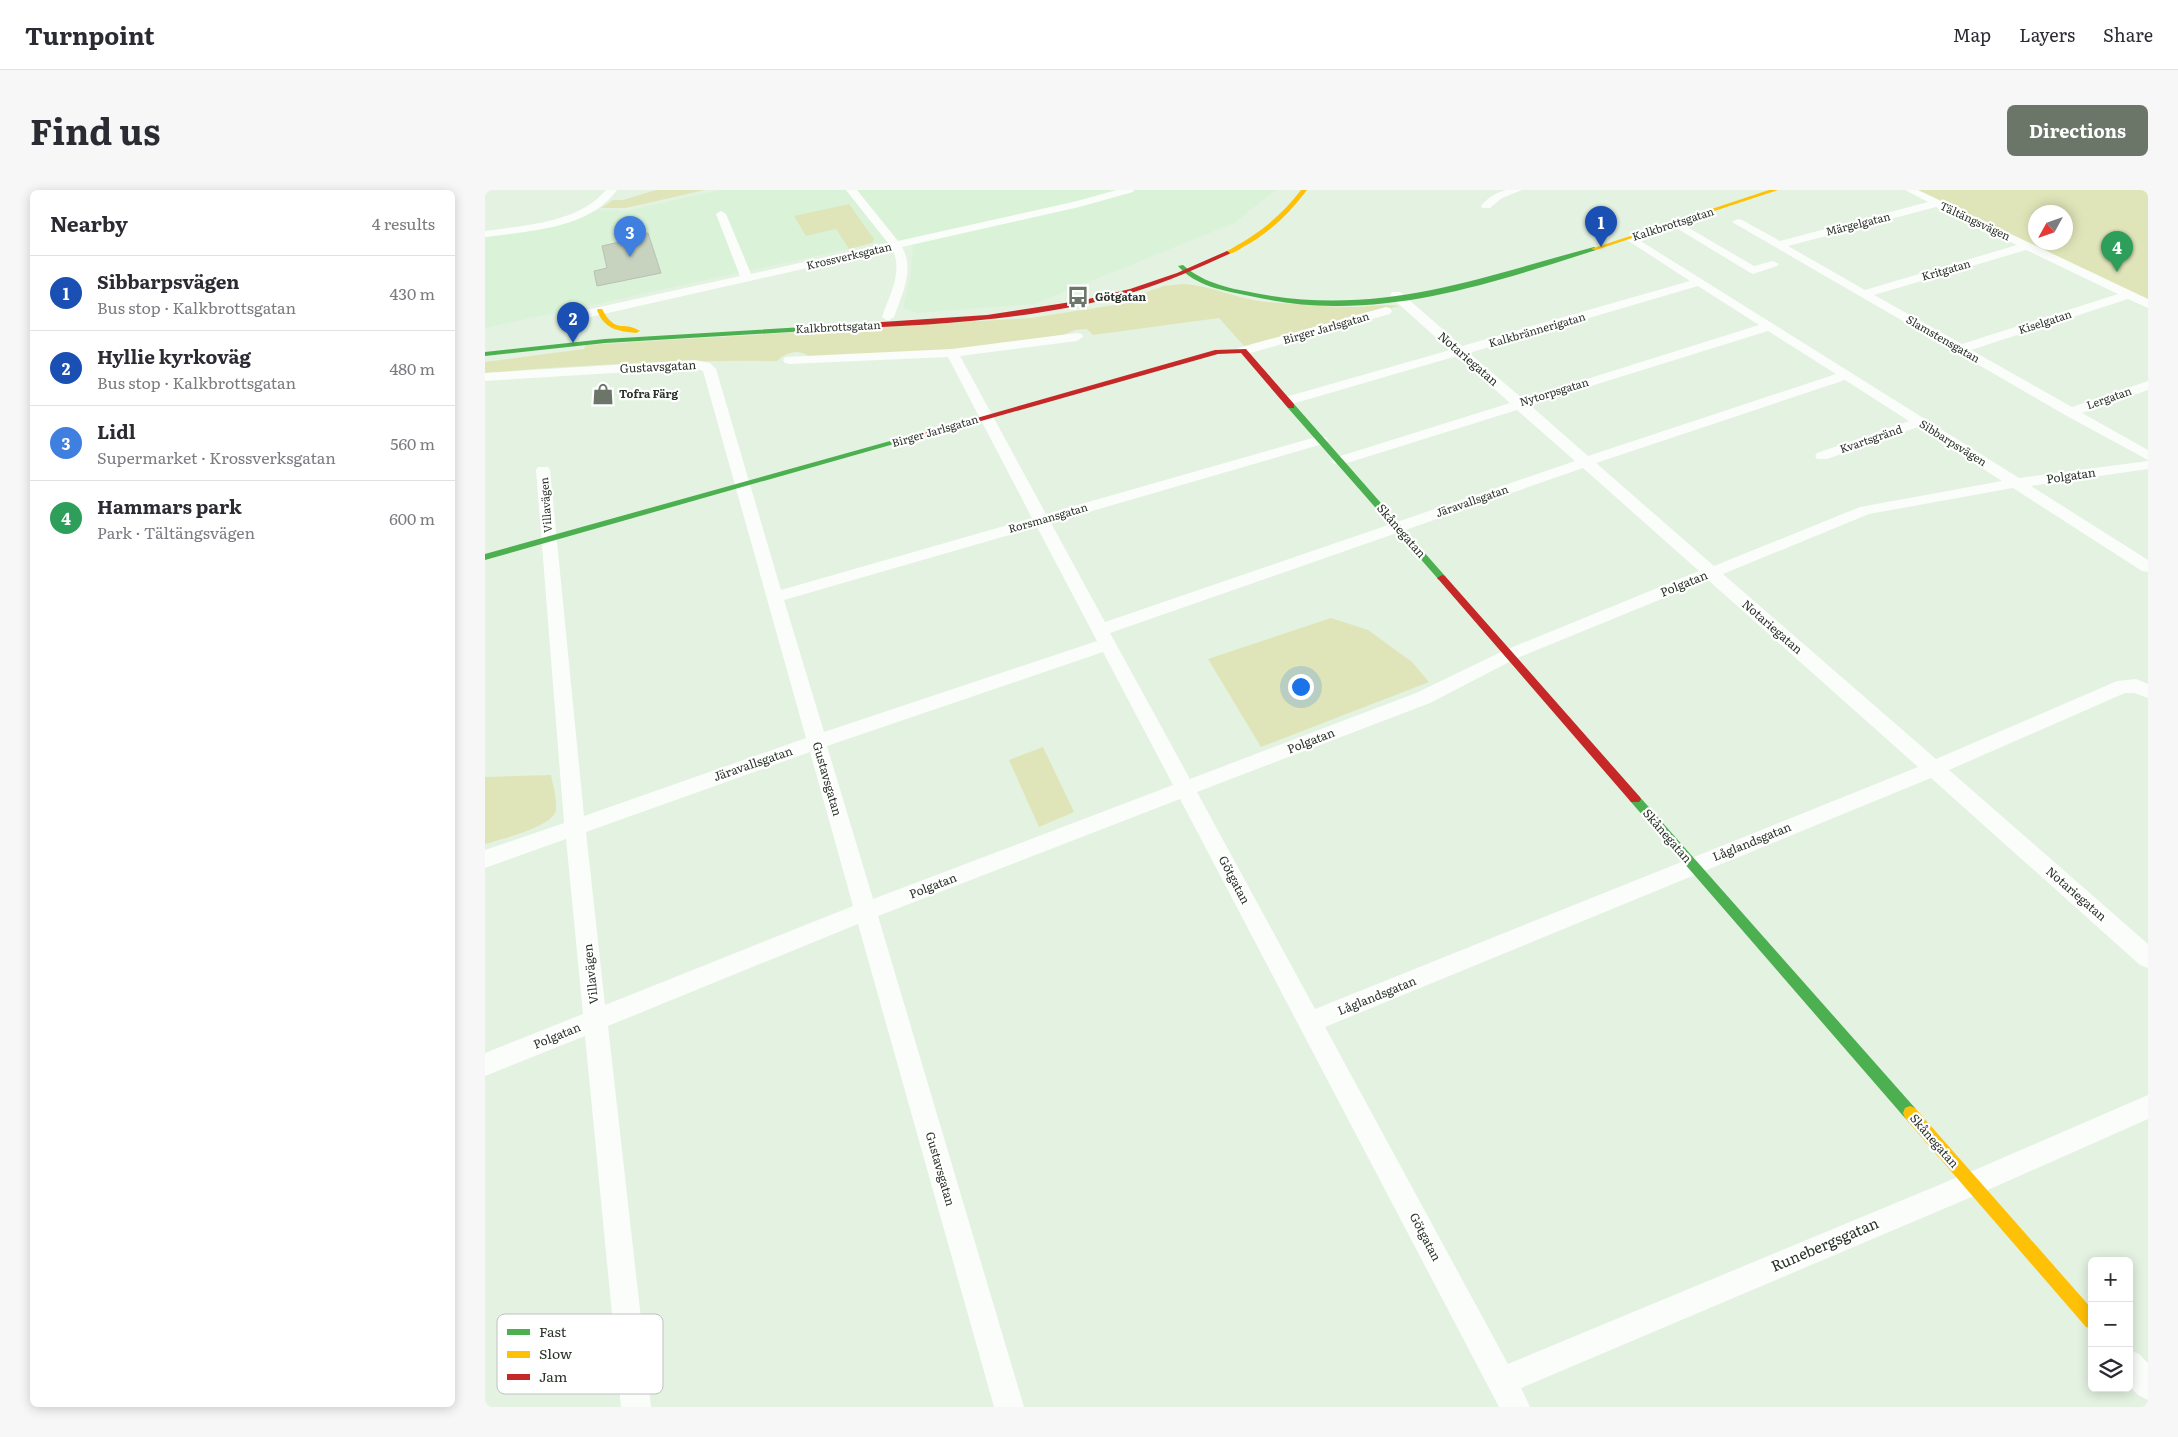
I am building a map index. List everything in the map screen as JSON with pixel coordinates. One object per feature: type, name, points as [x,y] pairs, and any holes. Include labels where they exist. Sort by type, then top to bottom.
[{"type":"street","points":[[485,234],[559,220],[582,213],[599,203],[612,190]]},
{"type":"street","points":[[851,190],[895,245],[902,260],[902,268],[888,317]]},
{"type":"street","name":"Krossverksgatan","points":[[568,318],[1079,204],[1129,190]]},
{"type":"street","points":[[1187,269],[1268,221],[1302,190]]},
{"type":"street","name":"Kalkbrottsgatan","points":[[485,354],[573,343],[666,336],[969,320],[1056,310],[1123,295],[1233,250],[1263,232],[1283,217],[1299,201],[1302,190]]},
{"type":"street","points":[[1486,206],[1498,196],[1517,190]]},
{"type":"street","name":"Kalkbrottsgatan","points":[[485,347],[543,339],[636,331],[975,312],[1030,307],[1133,284],[1187,269],[1223,278],[1264,298],[1317,304],[1368,303],[1454,288],[1677,224],[1775,190]]},
{"type":"street","name":"Tältängsvägen","points":[[1910,190],[2148,304]]},
{"type":"street","name":"Märgelgatan","points":[[1779,245],[1937,203]]},
{"type":"street","points":[[721,214],[747,278]]},
{"type":"street","name":"Slamstensgatan","points":[[1738,222],[2148,456]]},
{"type":"street","points":[[1677,224],[1753,270],[1773,264]]},
{"type":"street","name":"Sibbarpsvägen","points":[[1631,238],[2148,567]]},
{"type":"street","name":"Kritgatan","points":[[1864,294],[2027,246]]},
{"type":"street","points":[[1223,278],[1220,262],[1233,250]]},
{"type":"street","name":"Kalkbrottsgatan","points":[[1187,269],[1228,284],[1267,293],[1338,298],[1398,297]]},
{"type":"street","points":[[1123,295],[1172,282],[1223,278],[1267,293]]},
{"type":"street","name":"Kalkbrännerigatan","points":[[1287,401],[1700,282]]},
{"type":"street","name":"Kiselgatan","points":[[1960,349],[2129,295]]},
{"type":"street","name":"Notariegatan","points":[[1398,297],[2148,958]]},
{"type":"street","points":[[600,310],[604,323],[609,327],[636,331]]},
{"type":"street","name":"Birger Jarlsgatan","points":[[485,557],[1219,352],[1243,351],[1386,311]]},
{"type":"street","name":"Nytorpsgatan","points":[[1339,461],[1518,403],[1769,326]]},
{"type":"street","points":[[790,360],[952,353],[1077,337]]},
{"type":"street","name":"Skånegatan","points":[[1243,351],[2088,1316]]},
{"type":"street","name":"Götgatan","points":[[952,353],[1515,1407]]},
{"type":"street","name":"Gustavsgatan","points":[[485,377],[559,370],[627,369],[695,364],[709,369],[1009,1407]]},
{"type":"street","name":"Järavallsgatan","points":[[485,859],[817,742],[1397,527],[1846,375]]},
{"type":"street","name":"Lergatan","points":[[2070,412],[2148,385]]},
{"type":"street","name":"Kvartsgränd","points":[[1822,456],[1920,422]]},
{"type":"street","name":"Rorsmansgatan","points":[[775,597],[1321,440]]},
{"type":"street","name":"Polgatan","points":[[485,1065],[865,911],[1423,698],[1509,655],[1865,510],[2016,484],[2148,466]]},
{"type":"street","name":"Villavägen","points":[[543,470],[575,826],[626,1314]]},
{"type":"street","name":"Låglandsgatan","points":[[1311,1022],[1933,769],[2123,686],[2142,688]]},
{"type":"street","name":"Runebergsgatan","points":[[1502,1381],[1972,1184],[2148,1106]]},
{"type":"street","points":[[2133,1368],[2148,1385]]},
{"type":"street","name":"Villavägen","points":[[635,1394],[636,1407]]},
{"type":"shaded area","points":[[656,190],[705,190],[626,208],[601,208],[613,200],[623,200]]},
{"type":"shaded area","points":[[720,190],[1276,190],[1234,223],[1034,304],[917,313],[903,308],[910,279],[913,246],[876,243],[485,328],[485,238],[559,224],[598,210],[625,211]]},
{"type":"shaded area","points":[[1913,190],[2148,190],[2148,302],[2039,250],[2073,250],[2073,205],[2028,205],[2028,245]]},
{"type":"shaded area","points":[[849,204],[874,239],[872,243],[849,249],[836,229],[806,236],[794,216]]},
{"type":"shaded area","points":[[1184,284],[1205,287],[1266,302],[1342,307],[1399,306],[1245,347],[1219,318],[1093,335],[1087,329],[1075,330],[1063,335],[942,352],[810,357],[806,354],[793,352],[777,361],[631,364],[485,373],[485,362],[584,349],[586,345],[1031,318],[1133,302],[1135,296],[1164,286]]},
{"type":"shaded area","points":[[1331,618],[1368,630],[1412,662],[1429,682],[1261,747],[1208,659]]},
{"type":"shaded area","points":[[1043,747],[1074,812],[1039,827],[1009,760]]},
{"type":"shaded area","points":[[551,775],[556,801],[556,809],[553,815],[537,827],[485,844],[485,777]]},
{"type":"building","points":[[648,233],[661,273],[597,286],[594,271],[607,268],[602,246]]},
{"type":"traffic: fast","points":[[1181,266],[1202,281],[1243,293],[1294,302],[1345,304],[1407,298],[1471,285],[1594,249]]},
{"type":"traffic: fast","points":[[485,354],[605,341],[837,327]]},
{"type":"traffic: fast","points":[[1291,406],[1442,578]]},
{"type":"traffic: fast","points":[[485,557],[904,440]]},
{"type":"traffic: fast","points":[[1635,799],[1910,1113]]},
{"type":"traffic: slow","points":[[1227,253],[1250,241],[1270,227],[1288,210],[1304,190]]},
{"type":"traffic: slow","points":[[1594,249],[1775,190]]},
{"type":"traffic: slow","points":[[600,310],[606,321],[613,327],[636,331]]},
{"type":"traffic: slow","points":[[1910,1113],[2088,1316]]},
{"type":"traffic: jam","points":[[837,327],[987,318],[1084,303],[1180,274],[1227,253]]},
{"type":"traffic: jam","points":[[904,440],[1218,352],[1243,351],[1291,406]]},
{"type":"traffic: jam","points":[[1442,578],[1635,799]]},
{"type":"place","name":"Sibbarpsvägen","points":[[1601,247]]},
{"type":"place","name":"Lidl","points":[[630,257]]},
{"type":"place","name":"Hammars park","points":[[2117,272]]},
{"type":"place","name":"Götgatan","points":[[1078,297]]},
{"type":"place","name":"Hyllie kyrkoväg","points":[[573,343]]},
{"type":"place","name":"Tofra Färg","points":[[603,394]]}]
